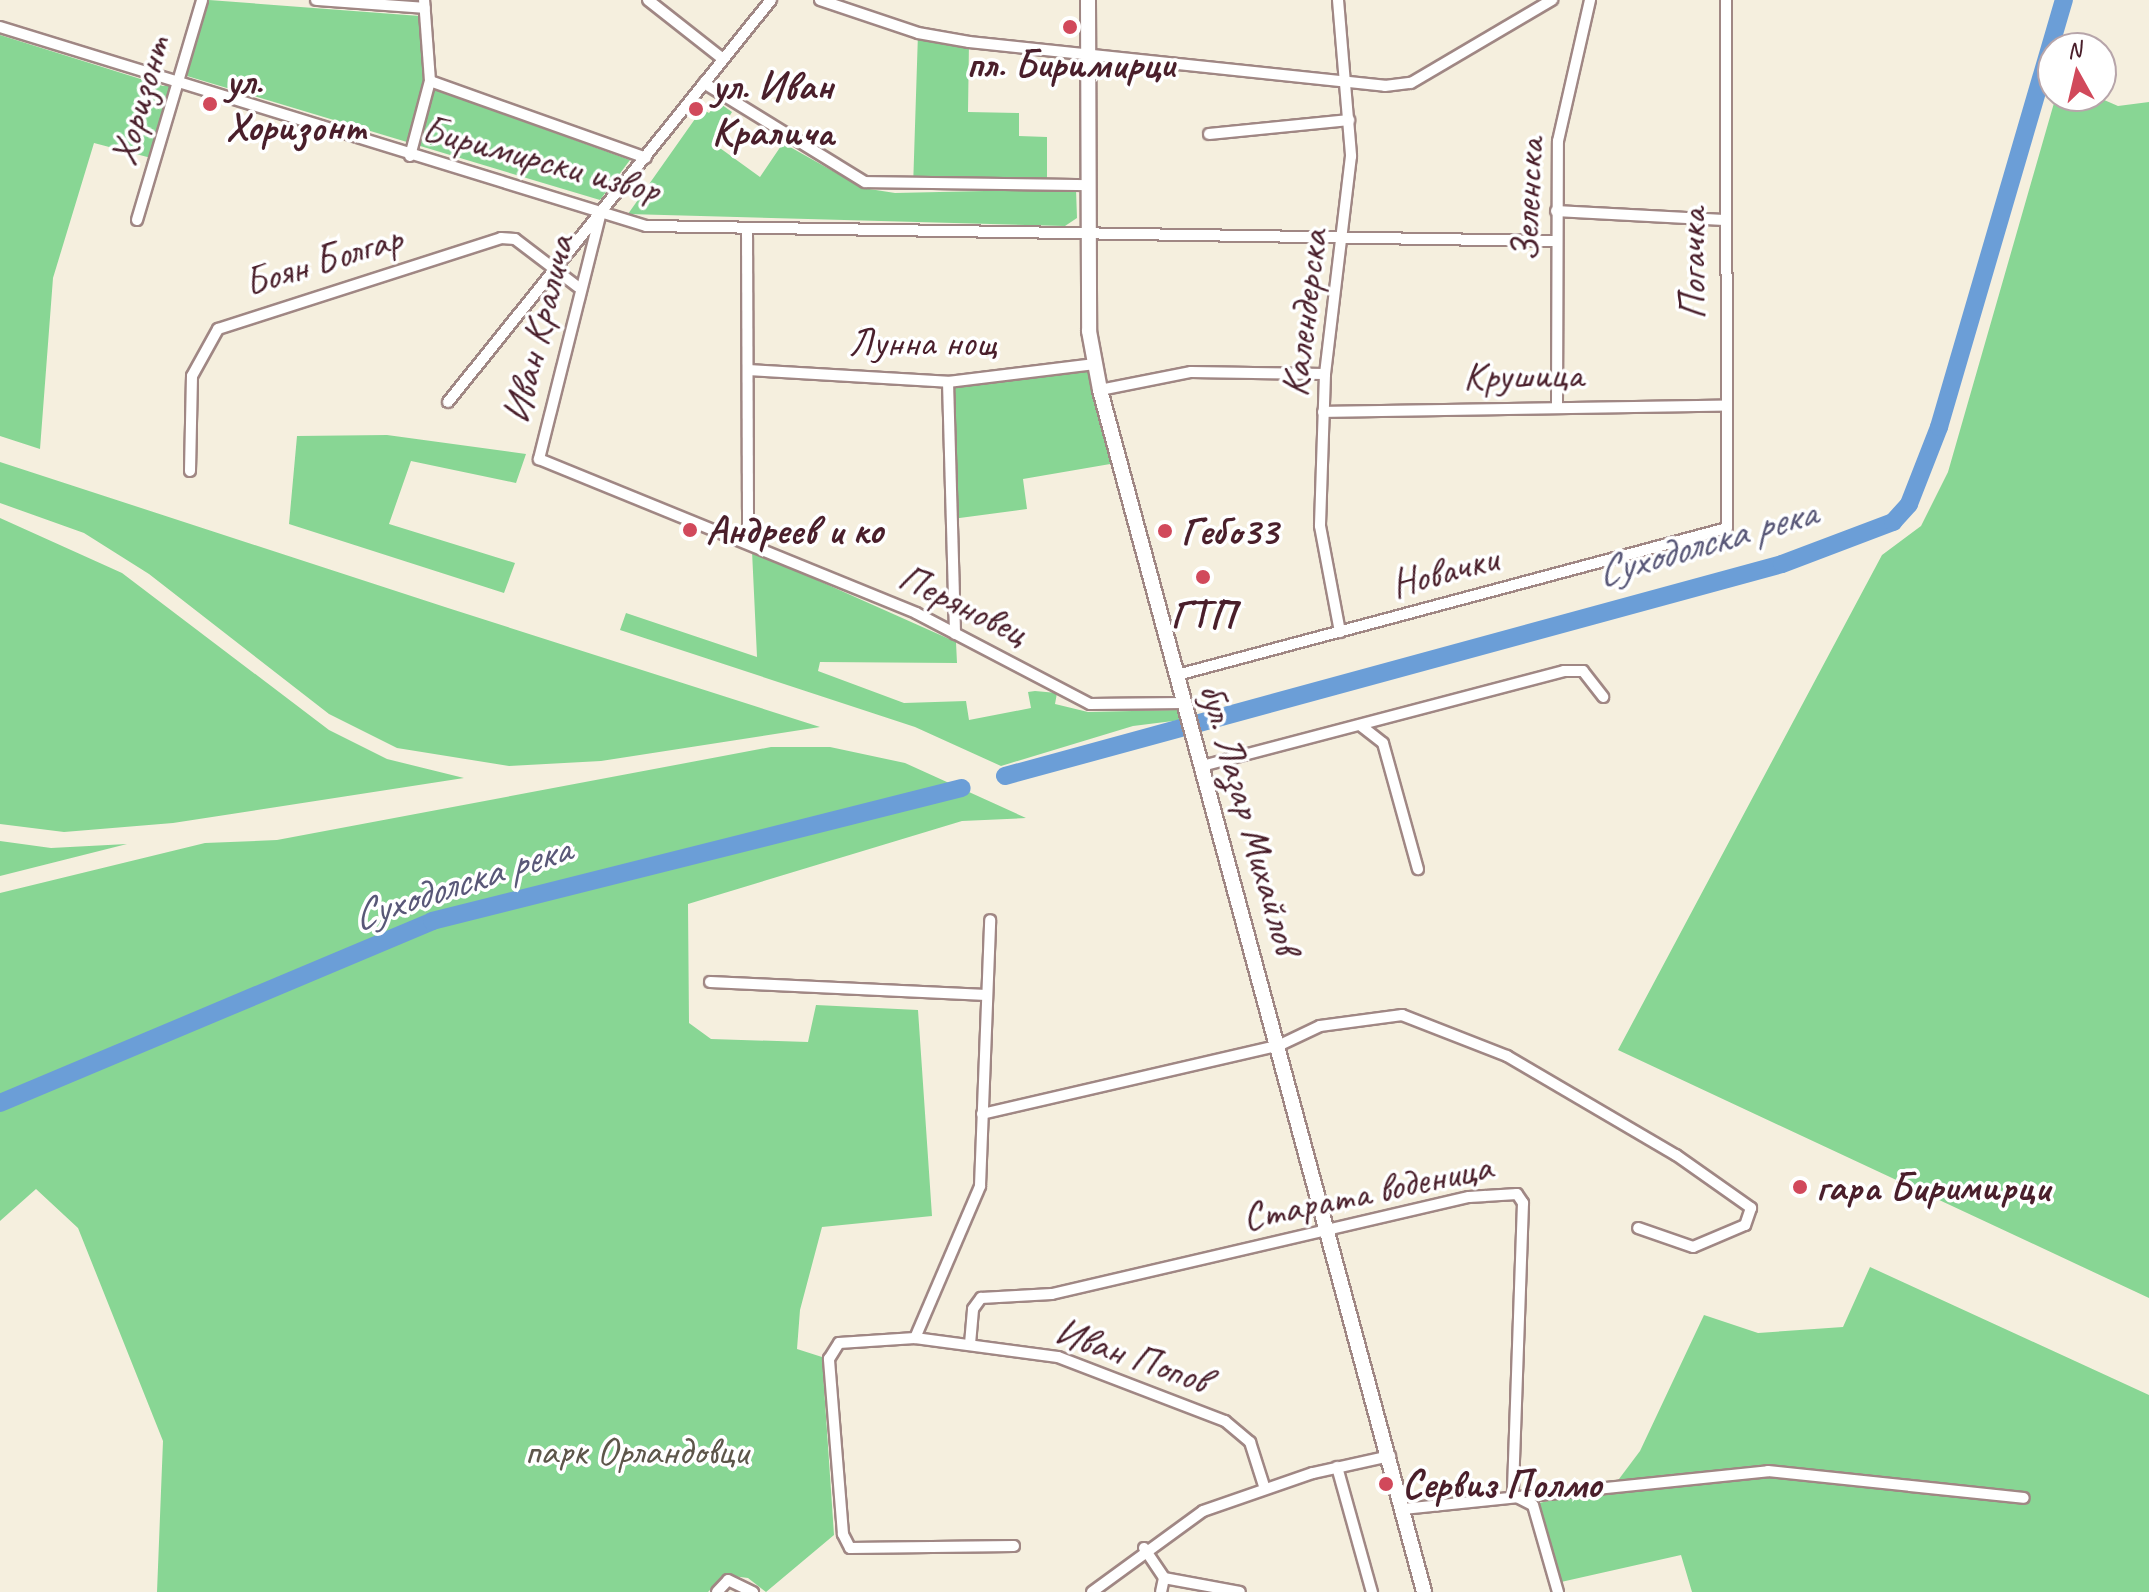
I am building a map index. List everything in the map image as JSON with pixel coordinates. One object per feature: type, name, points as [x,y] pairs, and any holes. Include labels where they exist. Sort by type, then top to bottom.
[{"type":"street","name":"Хоризонт","points":[[137,220],[202,0]]},
{"type":"street","name":"Биримирски извор","points":[[316,0],[425,4],[430,81],[646,158]]},
{"type":"street","points":[[648,0],[723,59]]},
{"type":"street","name":"Иван Кралича","points":[[448,402],[549,270],[600,216],[771,0]]},
{"type":"street","points":[[820,0],[918,33],[1088,60],[1344,81],[1411,83],[1552,0]]},
{"type":"street","name":"бул. Лазар Михайлов","points":[[1088,0],[1090,234],[1095,364],[1100,390],[1280,1045],[1424,1592]]},
{"type":"street","name":"Календерска","points":[[1338,0],[1349,120],[1346,240],[1325,374],[1320,526],[1340,632]]},
{"type":"street","name":"Зеленска","points":[[1557,406],[1555,241],[1558,141],[1590,0]]},
{"type":"street","name":"Погачка","points":[[1726,0],[1724,406],[1727,528]]},
{"type":"street","name":"Биримирски извор","points":[[0,27],[600,216],[646,226],[1346,240],[1555,241]]},
{"type":"street","points":[[410,156],[430,81]]},
{"type":"street","points":[[704,83],[865,182],[1089,185]]},
{"type":"street","points":[[1209,134],[1349,120]]},
{"type":"street","points":[[1556,211],[1724,220]]},
{"type":"street","name":"Иван Кралича","points":[[539,459],[578,287],[600,216]]},
{"type":"street","points":[[747,228],[748,543]]},
{"type":"street","name":"Боян Болгар","points":[[190,471],[192,376],[218,329],[501,238],[515,239],[549,270],[578,287]]},
{"type":"street","name":"Лунна нощ","points":[[748,370],[948,382],[1095,364]]},
{"type":"street","points":[[1100,390],[1191,372],[1325,374]]},
{"type":"street","points":[[948,382],[955,634]]},
{"type":"street","name":"Крушица","points":[[1323,412],[1557,406],[1724,406]]},
{"type":"street","name":"Перяновец","points":[[539,459],[748,543],[955,634],[1090,704],[1185,705]]},
{"type":"street","name":"Новачки","points":[[1177,675],[1727,528]]},
{"type":"street","points":[[1202,766],[1564,671],[1583,671],[1603,697]]},
{"type":"street","points":[[1360,725],[1383,743],[1418,869]]},
{"type":"street","points":[[915,1338],[980,1186],[990,920]]},
{"type":"street","points":[[710,982],[987,995]]},
{"type":"street","points":[[982,1114],[1280,1045],[1370,1014],[1443,1028],[1676,1155],[1751,1208],[1745,1225],[1693,1247],[1638,1228]]},
{"type":"street","name":"Старата воденица","points":[[970,1344],[973,1309],[981,1298],[1052,1294],[1469,1197],[1517,1194],[1523,1203],[1513,1495]]},
{"type":"street","name":"Иван Попов","points":[[1014,1546],[850,1548],[843,1534],[829,1359],[839,1343],[915,1338],[1058,1357],[1225,1421],[1250,1442],[1265,1489]]},
{"type":"street","points":[[1092,1592],[1144,1548],[1203,1511],[1337,1467],[1390,1456]]},
{"type":"street","points":[[1337,1467],[1372,1592]]},
{"type":"street","points":[[1403,1509],[1513,1495],[1768,1471],[2024,1498]]},
{"type":"street","points":[[1513,1495],[1533,1505],[1558,1592]]},
{"type":"street","points":[[1144,1548],[1164,1578],[1161,1592]]},
{"type":"street","points":[[1164,1578],[1240,1592]]},
{"type":"street","points":[[717,1592],[728,1580],[742,1582],[753,1592]]},
{"type":"green space","points":[[209,0],[420,16],[425,86],[630,160],[600,200],[187,76]]},
{"type":"green space","points":[[918,33],[969,42],[968,112],[1019,113],[1019,136],[1047,137],[1047,185],[913,188]]},
{"type":"green space","points":[[0,35],[163,86],[177,83],[155,159],[94,143],[53,278],[40,449],[0,436]]},
{"type":"green space","points":[[718,102],[732,112],[713,143],[760,177],[783,143],[863,188],[895,193],[1076,189],[1077,218],[1065,226],[628,214],[702,109],[709,113]]},
{"type":"green space","points":[[2149,102],[2149,1298],[1618,1050],[1882,555],[1921,526],[1948,472],[2051,112],[2117,112],[2117,106]]},
{"type":"green space","points":[[1095,364],[1116,463],[1023,479],[1027,509],[952,519],[948,382]]},
{"type":"green space","points":[[387,435],[526,454],[516,483],[411,461],[389,524],[515,563],[504,593],[289,524],[297,436]]},
{"type":"green space","points":[[0,462],[820,727],[601,761],[509,766],[397,748],[329,714],[149,574],[84,533],[0,503]]},
{"type":"green space","points":[[0,518],[122,573],[329,730],[387,759],[464,778],[173,823],[64,832],[0,824]]},
{"type":"green space","points":[[752,551],[956,642],[957,663],[820,662],[818,671],[904,703],[966,701],[969,720],[1031,708],[1028,692],[1035,691],[1057,693],[1055,704],[1088,712],[1177,710],[1181,720],[1133,726],[1001,766],[915,727],[620,630],[626,613],[757,657]]},
{"type":"green space","name":"парк Орландовци","points":[[771,747],[830,747],[905,763],[1026,818],[962,821],[688,904],[689,1023],[711,1039],[808,1042],[816,1005],[918,1010],[932,1216],[822,1227],[800,1310],[797,1349],[822,1357],[834,1535],[766,1592],[748,1578],[725,1575],[708,1592],[157,1592],[163,1441],[78,1228],[36,1189],[0,1221],[0,893],[205,843],[277,840]]},
{"type":"green space","points":[[0,841],[51,848],[127,844],[0,876]]},
{"type":"green space","points":[[1870,1267],[2149,1395],[2149,1592],[1692,1592],[1681,1555],[1561,1582],[1539,1503],[1613,1487],[1640,1451],[1704,1315],[1758,1333],[1843,1327]]},
{"type":"waterway","name":"Суходолска река","points":[[1005,776],[1782,564],[1893,522],[1909,504],[1939,427],[2064,0]]},
{"type":"waterway","name":"Суходолска река","points":[[0,1103],[432,921],[962,788]]},
{"type":"place","name":"пл. Биримирци","points":[[1070,27]]},
{"type":"place","name":"ул. Хоризонт","points":[[210,104]]},
{"type":"place","name":"ул. Иван Кралича","points":[[696,109]]},
{"type":"place","name":"Андреев и ко","points":[[690,530]]},
{"type":"place","name":"Гебо33","points":[[1165,531]]},
{"type":"place","name":"ГТП","points":[[1203,577]]},
{"type":"place","name":"гара Биримирци","points":[[1800,1187]]},
{"type":"place","name":"Сервиз Полмо","points":[[1386,1484]]}]
